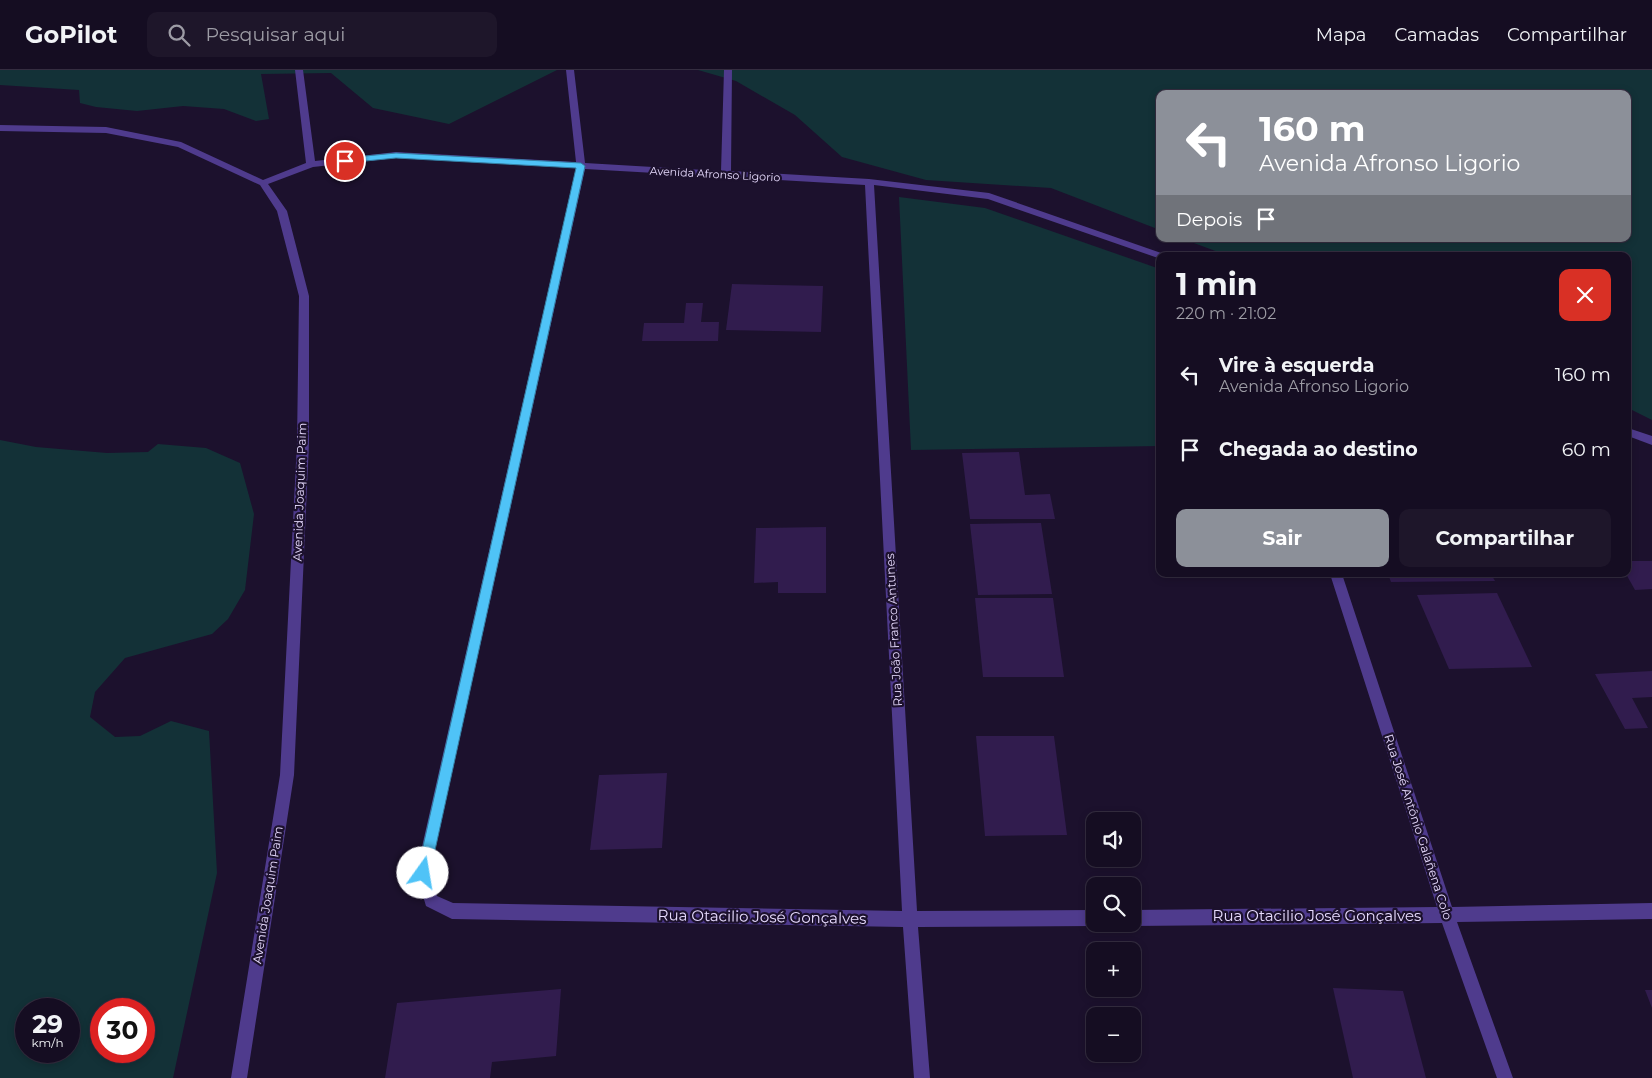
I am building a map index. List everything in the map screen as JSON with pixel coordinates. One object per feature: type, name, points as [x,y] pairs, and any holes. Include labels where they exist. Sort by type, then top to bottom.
[{"type":"street","points":[[299,70],[311,164]]},
{"type":"street","points":[[570,70],[581,166]]},
{"type":"street","points":[[726,174],[728,70]]},
{"type":"street","points":[[0,128],[106,130],[182,144],[263,183]]},
{"type":"street","name":"Avenida Afronso Ligorio","points":[[263,183],[311,164],[396,155],[869,182],[990,196],[1156,254]]},
{"type":"street","name":"Rua Otacilio José Gonçalves","points":[[581,166],[423,873],[431,901],[452,911],[910,919],[1086,918]]},
{"type":"street","name":"Rua João Franco Antunes","points":[[869,182],[910,919],[922,1078]]},
{"type":"street","name":"Avenida Joaquim Paim","points":[[239,1078],[287,775],[303,443],[304,296],[282,211],[263,183]]},
{"type":"street","points":[[1631,433],[1652,441]]},
{"type":"street","name":"Rua José Antônio Galañena Colo","points":[[1337,577],[1447,915],[1505,1078]]},
{"type":"street","name":"Rua Otacilio José Gonçalves","points":[[1141,918],[1652,911]]},
{"type":"green space","points":[[0,70],[557,70],[449,124],[373,108],[331,73],[261,74],[269,119],[256,121],[224,109],[183,106],[137,111],[96,107],[80,103],[79,90],[0,85]]},
{"type":"green space","points":[[698,70],[1652,70],[1652,420],[1631,410],[1631,252],[1218,252],[1191,242],[1631,242],[1631,90],[1156,90],[1156,228],[1051,188],[926,180],[842,157],[795,115],[736,81]]},
{"type":"green space","points":[[899,197],[985,208],[1156,268],[1156,446],[911,450]]},
{"type":"green space","points":[[0,440],[36,447],[107,453],[148,452],[158,444],[206,448],[240,463],[254,514],[245,590],[228,619],[212,634],[125,658],[95,692],[90,717],[115,737],[140,736],[171,721],[209,731],[217,873],[173,1078],[0,1078]]},
{"type":"building","points":[[732,284],[823,286],[821,332],[726,330]]},
{"type":"building","points":[[686,303],[703,303],[701,322],[719,322],[718,341],[642,341],[644,323],[684,323]]},
{"type":"building","points":[[1019,452],[1025,495],[1050,494],[1055,519],[970,519],[962,453]]},
{"type":"building","points":[[1041,523],[1052,594],[978,595],[970,524]]},
{"type":"building","points":[[826,527],[826,593],[778,593],[778,582],[754,583],[756,528]]},
{"type":"building","points":[[1631,561],[1652,561],[1652,589],[1635,590],[1628,577],[1631,577]]},
{"type":"building","points":[[1389,577],[1493,577],[1495,581],[1391,582]]},
{"type":"building","points":[[1497,593],[1532,667],[1449,669],[1417,595]]},
{"type":"building","points":[[975,598],[1053,598],[1064,677],[983,677]]},
{"type":"building","points":[[1652,671],[1652,697],[1632,698],[1648,728],[1625,729],[1595,674]]},
{"type":"building","points":[[976,736],[1054,736],[1067,835],[985,836]]},
{"type":"building","points":[[667,773],[662,848],[590,850],[599,775]]},
{"type":"building","points":[[1333,988],[1403,991],[1426,1078],[1353,1078]]},
{"type":"building","points":[[561,989],[556,1056],[492,1062],[490,1078],[385,1078],[397,1003]]},
{"type":"building","points":[[1645,990],[1652,990],[1652,1008]]},
{"type":"route","points":[[345,161],[396,155],[581,166],[423,873]]}]
